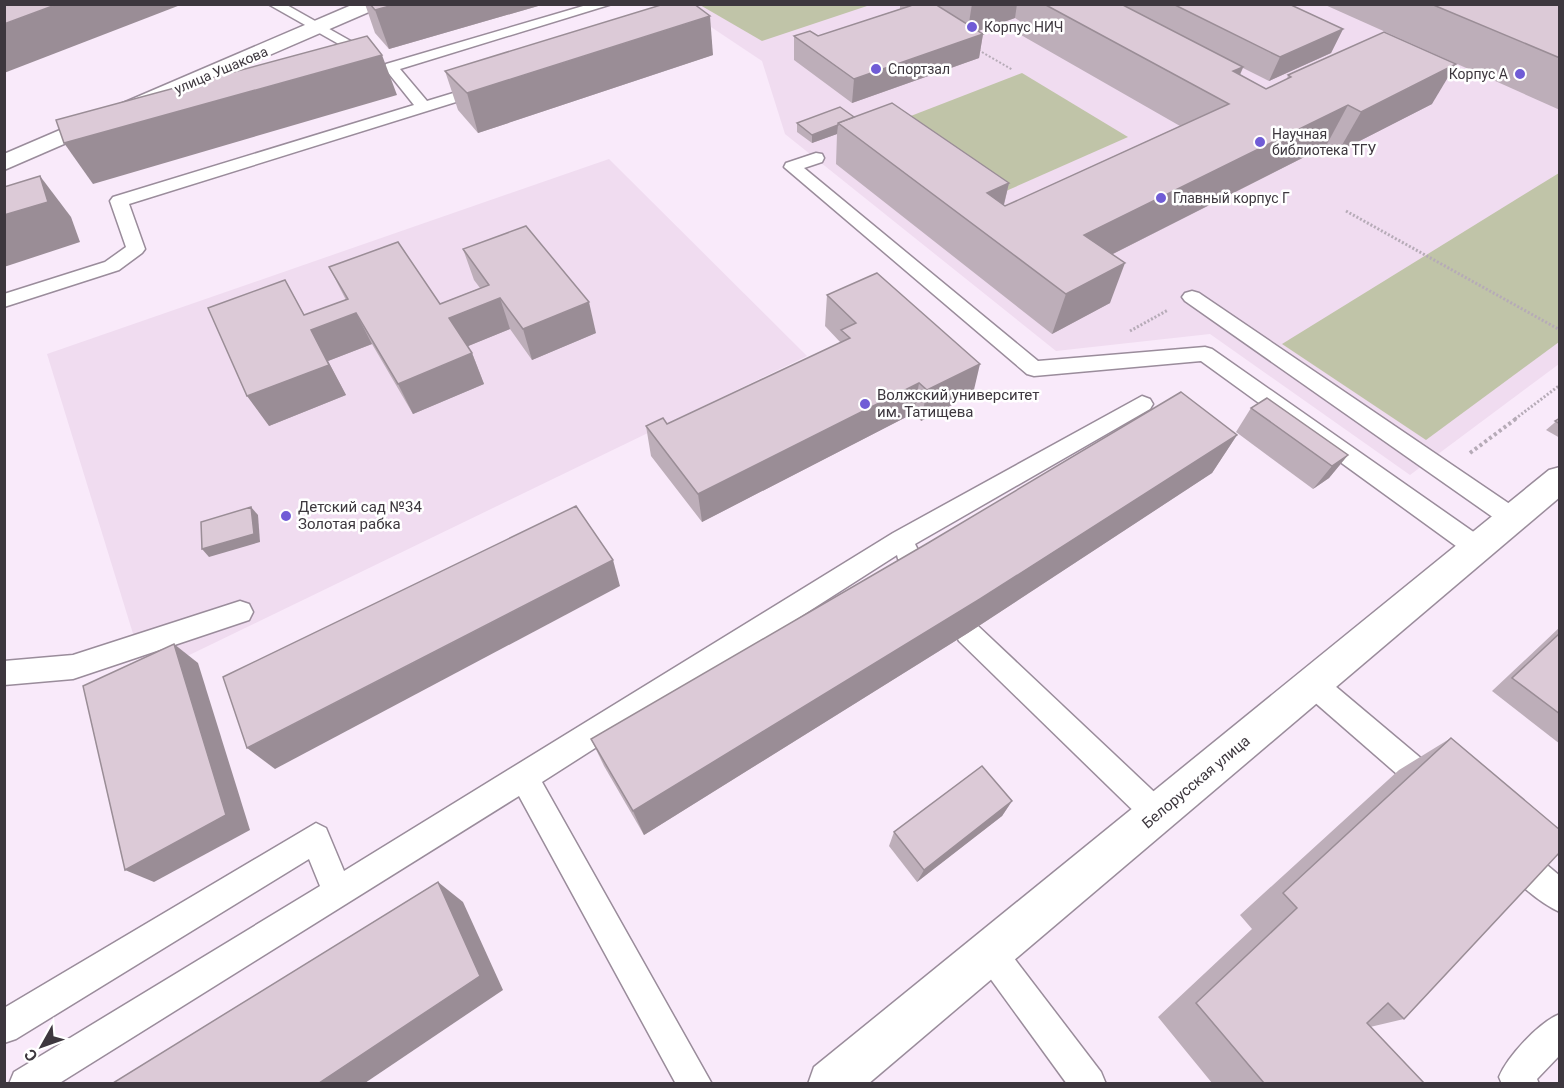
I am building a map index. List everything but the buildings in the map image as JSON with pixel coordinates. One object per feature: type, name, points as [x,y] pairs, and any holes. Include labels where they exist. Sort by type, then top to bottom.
[{"type":"street","name":"улица Ушакова","points":[[4,163],[371,4]]},
{"type":"street","name":"Белорусская улица","points":[[831,1083],[1560,479]]},
{"type":"lane","points":[[274,4],[391,67],[424,107]]},
{"type":"lane","points":[[391,67],[606,4]]},
{"type":"lane","points":[[4,301],[112,266],[136,249],[119,201],[501,83]]},
{"type":"lane","points":[[816,158],[792,167],[1034,369],[1205,354],[1476,547]]},
{"type":"lane","points":[[1192,297],[1512,518]]},
{"type":"lane","points":[[26,1083],[524,777],[901,540],[1142,404]]},
{"type":"lane","points":[[901,540],[915,569]]},
{"type":"lane","points":[[4,673],[74,667],[240,612]]},
{"type":"lane","points":[[968,633],[1157,814]]},
{"type":"lane","points":[[1313,684],[1447,799]]},
{"type":"lane","points":[[524,777],[695,1083]]},
{"type":"lane","points":[[1490,837],[1560,897]]},
{"type":"lane","points":[[4,1027],[316,838],[337,891]]},
{"type":"lane","points":[[990,952],[1089,1083]]},
{"type":"lane","points":[[1522,1083],[1516,1077],[1560,1030]]},
{"type":"path","points":[[974,46],[1013,70]]},
{"type":"path","points":[[1346,211],[1560,330]]},
{"type":"path","points":[[1445,471],[1560,385]]},
{"type":"shaded area","points":[[678,5],[1559,5],[1559,364],[1410,475],[1210,334],[1056,351],[785,134],[762,61]]},
{"type":"shaded area","name":"Детский сад №34 Золотая рабка","points":[[609,159],[807,356],[146,676],[47,354]]},
{"type":"green space","points":[[700,4],[870,5],[762,41]]},
{"type":"green space","points":[[1022,73],[1128,137],[1006,191],[903,119]]},
{"type":"green space","points":[[1559,173],[1559,342],[1426,440],[1282,344]]},
{"type":"place","name":"Корпус НИЧ","points":[[972,27]]},
{"type":"place","name":"Спортзал","points":[[876,69]]},
{"type":"place","name":"Корпус А","points":[[1520,74]]},
{"type":"place","name":"Научная библиотека ТГУ","points":[[1260,142]]},
{"type":"place","name":"Главный корпус Г","points":[[1161,198]]},
{"type":"place","name":"Волжский университет им. Татищева","points":[[865,404]]},
{"type":"place","name":"Детский сад №34 Золотая рабка","points":[[286,516]]}]
